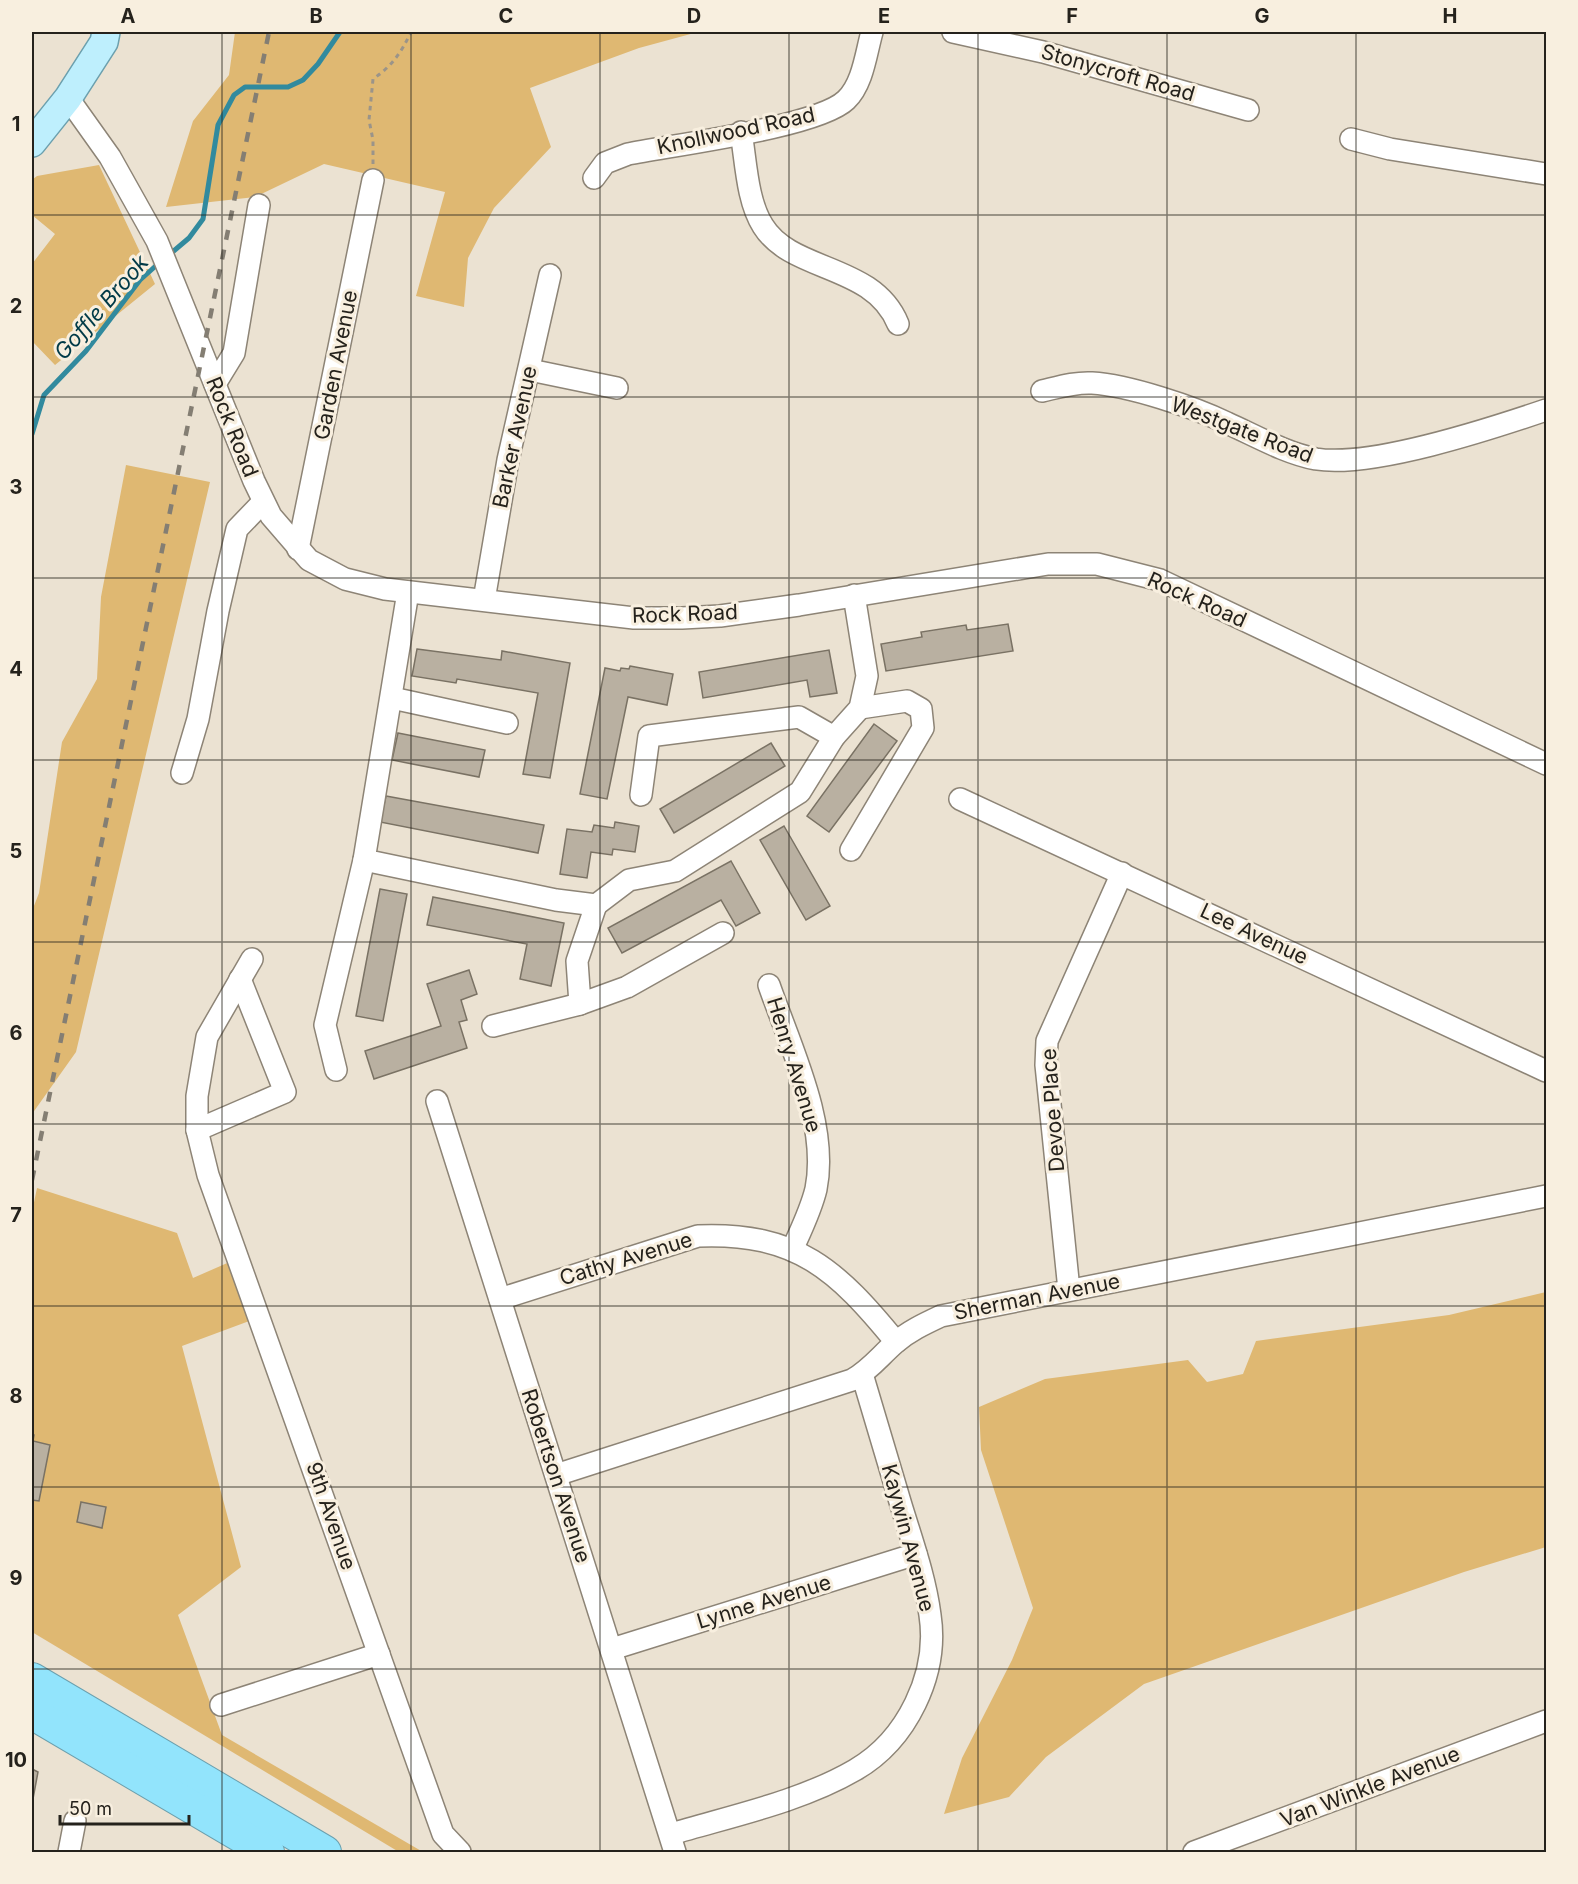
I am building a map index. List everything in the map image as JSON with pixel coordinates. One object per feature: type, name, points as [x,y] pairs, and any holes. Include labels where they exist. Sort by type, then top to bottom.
[{"type":"highway","points":[[32,1679],[325,1852]]},
{"type":"highway","points":[[32,1713],[268,1852]]},
{"type":"main road","points":[[32,143],[68,98],[105,37]]},
{"type":"street","name":"Knollwood Road","points":[[594,178],[605,163],[628,154],[809,118],[828,112],[846,100],[856,86],[872,32]]},
{"type":"street","name":"Stonycroft Road","points":[[953,32],[1063,57],[1248,110]]},
{"type":"street","name":"Rock Road","points":[[68,98],[110,157],[139,208],[170,273],[263,502],[298,549],[325,570],[364,586],[408,592],[634,618],[682,618],[720,616],[1048,564],[1115,567],[1160,580],[1546,764]]},
{"type":"street","points":[[741,132],[754,203],[764,229],[771,237],[793,251],[870,289],[892,310],[898,324]]},
{"type":"street","points":[[1351,139],[1390,149],[1546,174]]},
{"type":"street","name":"Garden Avenue","points":[[298,549],[373,180]]},
{"type":"street","points":[[215,384],[234,353],[259,205]]},
{"type":"street","name":"Barker Avenue","points":[[484,600],[508,460],[550,275]]},
{"type":"street","points":[[530,370],[617,388]]},
{"type":"street","name":"Westgate Road","points":[[1042,391],[1093,383],[1137,392],[1224,421],[1298,454],[1332,461],[1372,457],[1546,410]]},
{"type":"street","points":[[182,773],[198,719],[218,611],[237,529],[263,502]]},
{"type":"street","points":[[336,1070],[325,1025],[364,860],[408,592]]},
{"type":"street","points":[[580,1004],[578,961],[596,905],[629,880],[675,871],[800,792],[834,736],[860,708],[867,676],[854,595]]},
{"type":"street","points":[[392,698],[507,723]]},
{"type":"street","points":[[851,850],[923,728],[921,710],[907,701],[860,708]]},
{"type":"street","points":[[641,795],[649,736],[799,717],[834,736]]},
{"type":"street","name":"Lee Avenue","points":[[960,799],[1546,1071]]},
{"type":"street","points":[[364,860],[556,900],[596,905]]},
{"type":"street","name":"Devoe Place","points":[[1069,1290],[1046,1065],[1047,1041],[1122,873]]},
{"type":"street","points":[[493,1026],[580,1004],[627,987],[723,933]]},
{"type":"street","name":"9th Avenue","points":[[252,959],[207,1037],[197,1096],[196,1130],[208,1175],[378,1654],[444,1834],[460,1852]]},
{"type":"street","points":[[196,1130],[285,1092],[240,979]]},
{"type":"street","name":"Henry Avenue","points":[[769,985],[804,1087],[818,1139],[815,1190],[792,1250]]},
{"type":"street","name":"Robertson Avenue","points":[[437,1101],[673,1843]]},
{"type":"street","name":"Sherman Avenue","points":[[556,1475],[852,1380],[874,1366],[896,1342],[915,1328],[941,1316],[1546,1196]]},
{"type":"street","name":"Cathy Avenue","points":[[500,1299],[698,1236],[728,1235],[761,1239],[792,1250],[832,1272],[896,1342]]},
{"type":"street","name":"Kaywin Avenue","points":[[673,1843],[828,1784],[857,1769],[897,1732],[916,1703],[930,1651],[931,1617],[916,1554],[862,1374]]},
{"type":"street","name":"Lynne Avenue","points":[[612,1649],[916,1554]]},
{"type":"street","points":[[221,1705],[378,1654]]},
{"type":"street","name":"Van Winkle Avenue","points":[[1194,1852],[1546,1720]]},
{"type":"street","points":[[69,1852],[75,1821]]},
{"type":"path","points":[[373,180],[373,140],[369,120],[373,79],[390,68],[411,32]]},
{"type":"shaded area","points":[[235,32],[698,32],[639,48],[530,88],[551,147],[494,208],[468,258],[464,307],[416,296],[445,192],[324,164],[255,197],[166,207],[193,121],[229,75]]},
{"type":"shaded area","points":[[99,165],[155,284],[55,365],[32,341],[32,264],[55,234],[32,215],[32,180],[37,176]]},
{"type":"shaded area","points":[[126,465],[210,482],[76,1052],[32,1114],[32,911],[39,893],[62,742],[97,679],[101,597]]},
{"type":"shaded area","points":[[37,1188],[177,1233],[193,1278],[241,1257],[260,1317],[182,1346],[241,1567],[178,1615],[222,1735],[423,1852],[399,1852],[32,1632],[32,1212]]},
{"type":"shaded area","points":[[1546,1292],[1546,1547],[1464,1572],[1144,1684],[1046,1757],[1009,1797],[944,1814],[962,1758],[1012,1660],[1033,1608],[981,1450],[979,1407],[1045,1379],[1188,1360],[1207,1382],[1243,1374],[1256,1341],[1449,1315]]},
{"type":"building","points":[[1008,624],[1013,651],[886,671],[881,644],[922,637],[921,632],[966,625],[967,630]]},
{"type":"building","points":[[417,649],[501,660],[502,651],[570,663],[550,778],[523,774],[538,693],[457,679],[456,683],[412,676]]},
{"type":"building","points":[[829,650],[837,693],[810,697],[807,680],[703,698],[699,672]]},
{"type":"building","points":[[630,666],[673,674],[667,705],[628,697],[607,799],[580,794],[605,668],[620,671],[621,668],[629,669]]},
{"type":"building","points":[[874,724],[897,741],[829,832],[807,816]]},
{"type":"building","points":[[398,733],[485,750],[479,777],[392,760]]},
{"type":"building","points":[[771,743],[785,766],[674,833],[660,809]]},
{"type":"building","points":[[386,796],[544,825],[538,853],[380,822]]},
{"type":"building","points":[[615,822],[639,826],[635,852],[613,849],[612,855],[591,852],[587,878],[560,874],[567,829],[592,832],[594,825],[614,828]]},
{"type":"building","points":[[784,826],[830,906],[806,920],[760,840]]},
{"type":"building","points":[[731,861],[760,913],[736,926],[721,900],[622,953],[608,928]]},
{"type":"building","points":[[380,889],[407,894],[383,1021],[356,1016]]},
{"type":"building","points":[[433,897],[564,923],[551,986],[520,979],[527,944],[427,925]]},
{"type":"building","points":[[469,970],[477,994],[461,1000],[467,1020],[459,1022],[467,1048],[374,1079],[365,1051],[441,1026],[427,984]]},
{"type":"building","points":[[32,1434],[34,1435],[33,1441],[50,1445],[39,1501],[32,1500]]},
{"type":"building","points":[[81,1502],[106,1507],[102,1528],[77,1522]]},
{"type":"building","points":[[32,1769],[38,1772],[32,1804]]},
{"type":"waterway","name":"Goffle Brook","points":[[169,255],[189,238],[203,219],[218,125],[234,95],[245,87],[288,87],[303,80],[318,64],[340,32]]},
{"type":"waterway","name":"Goffle Brook","points":[[32,434],[44,395],[86,351],[140,280],[159,263]]},
{"type":"railway","points":[[32,1180],[269,32]]}]
